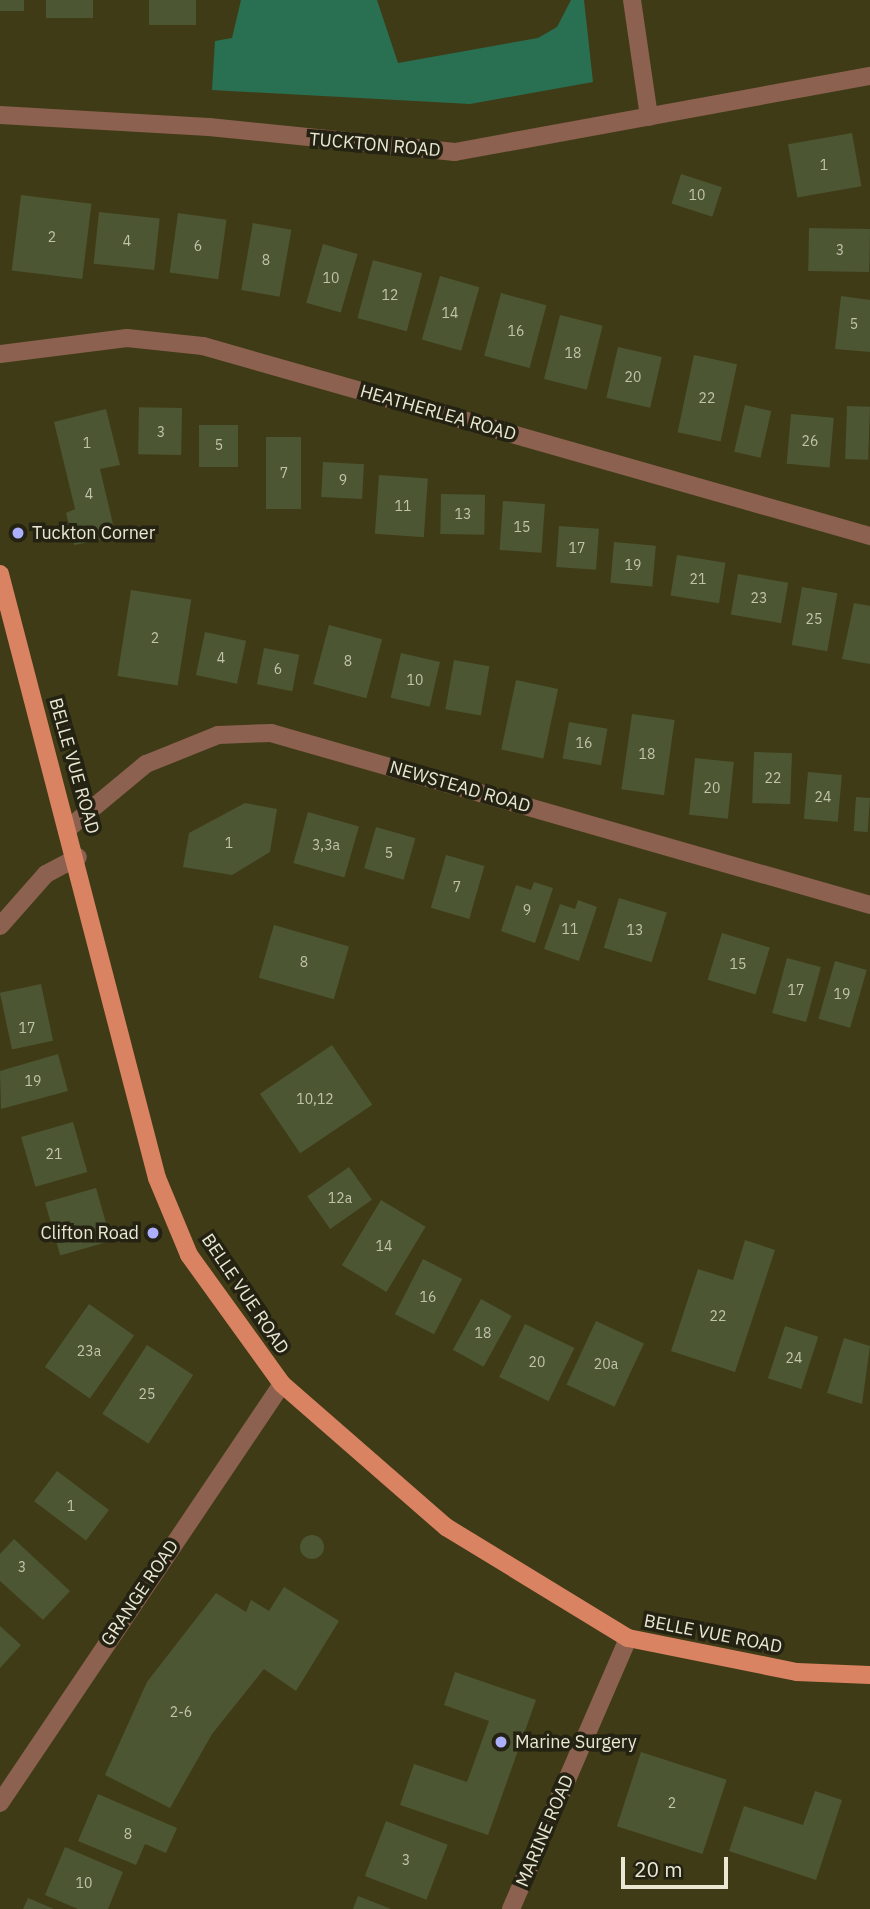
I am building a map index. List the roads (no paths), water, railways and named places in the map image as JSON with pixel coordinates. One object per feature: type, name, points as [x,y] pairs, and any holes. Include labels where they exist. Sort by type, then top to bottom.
[{"type":"main road","name":"BELLE VUE ROAD","points":[[0,574],[78,857],[157,1178],[189,1255],[282,1384],[446,1527],[628,1638],[797,1672],[870,1675]]},
{"type":"street","points":[[632,0],[649,117]]},
{"type":"street","name":"TUCKTON ROAD","points":[[0,115],[209,127],[455,152],[870,76]]},
{"type":"street","name":"HEATHERLEA ROAD","points":[[0,354],[127,338],[203,346],[870,536]]},
{"type":"street","name":"NEWSTEAD ROAD","points":[[70,827],[146,764],[218,735],[271,733],[870,905]]},
{"type":"street","points":[[0,926],[46,874],[78,857]]},
{"type":"street","name":"GRANGE ROAD","points":[[0,1803],[282,1384]]},
{"type":"street","name":"MARINE ROAD","points":[[511,1909],[628,1638]]},
{"type":"place","name":"Tuckton Corner","points":[[18,533]]},
{"type":"place","name":"Clifton Road","points":[[153,1233]]},
{"type":"place","name":"Marine Surgery","points":[[501,1742]]}]
